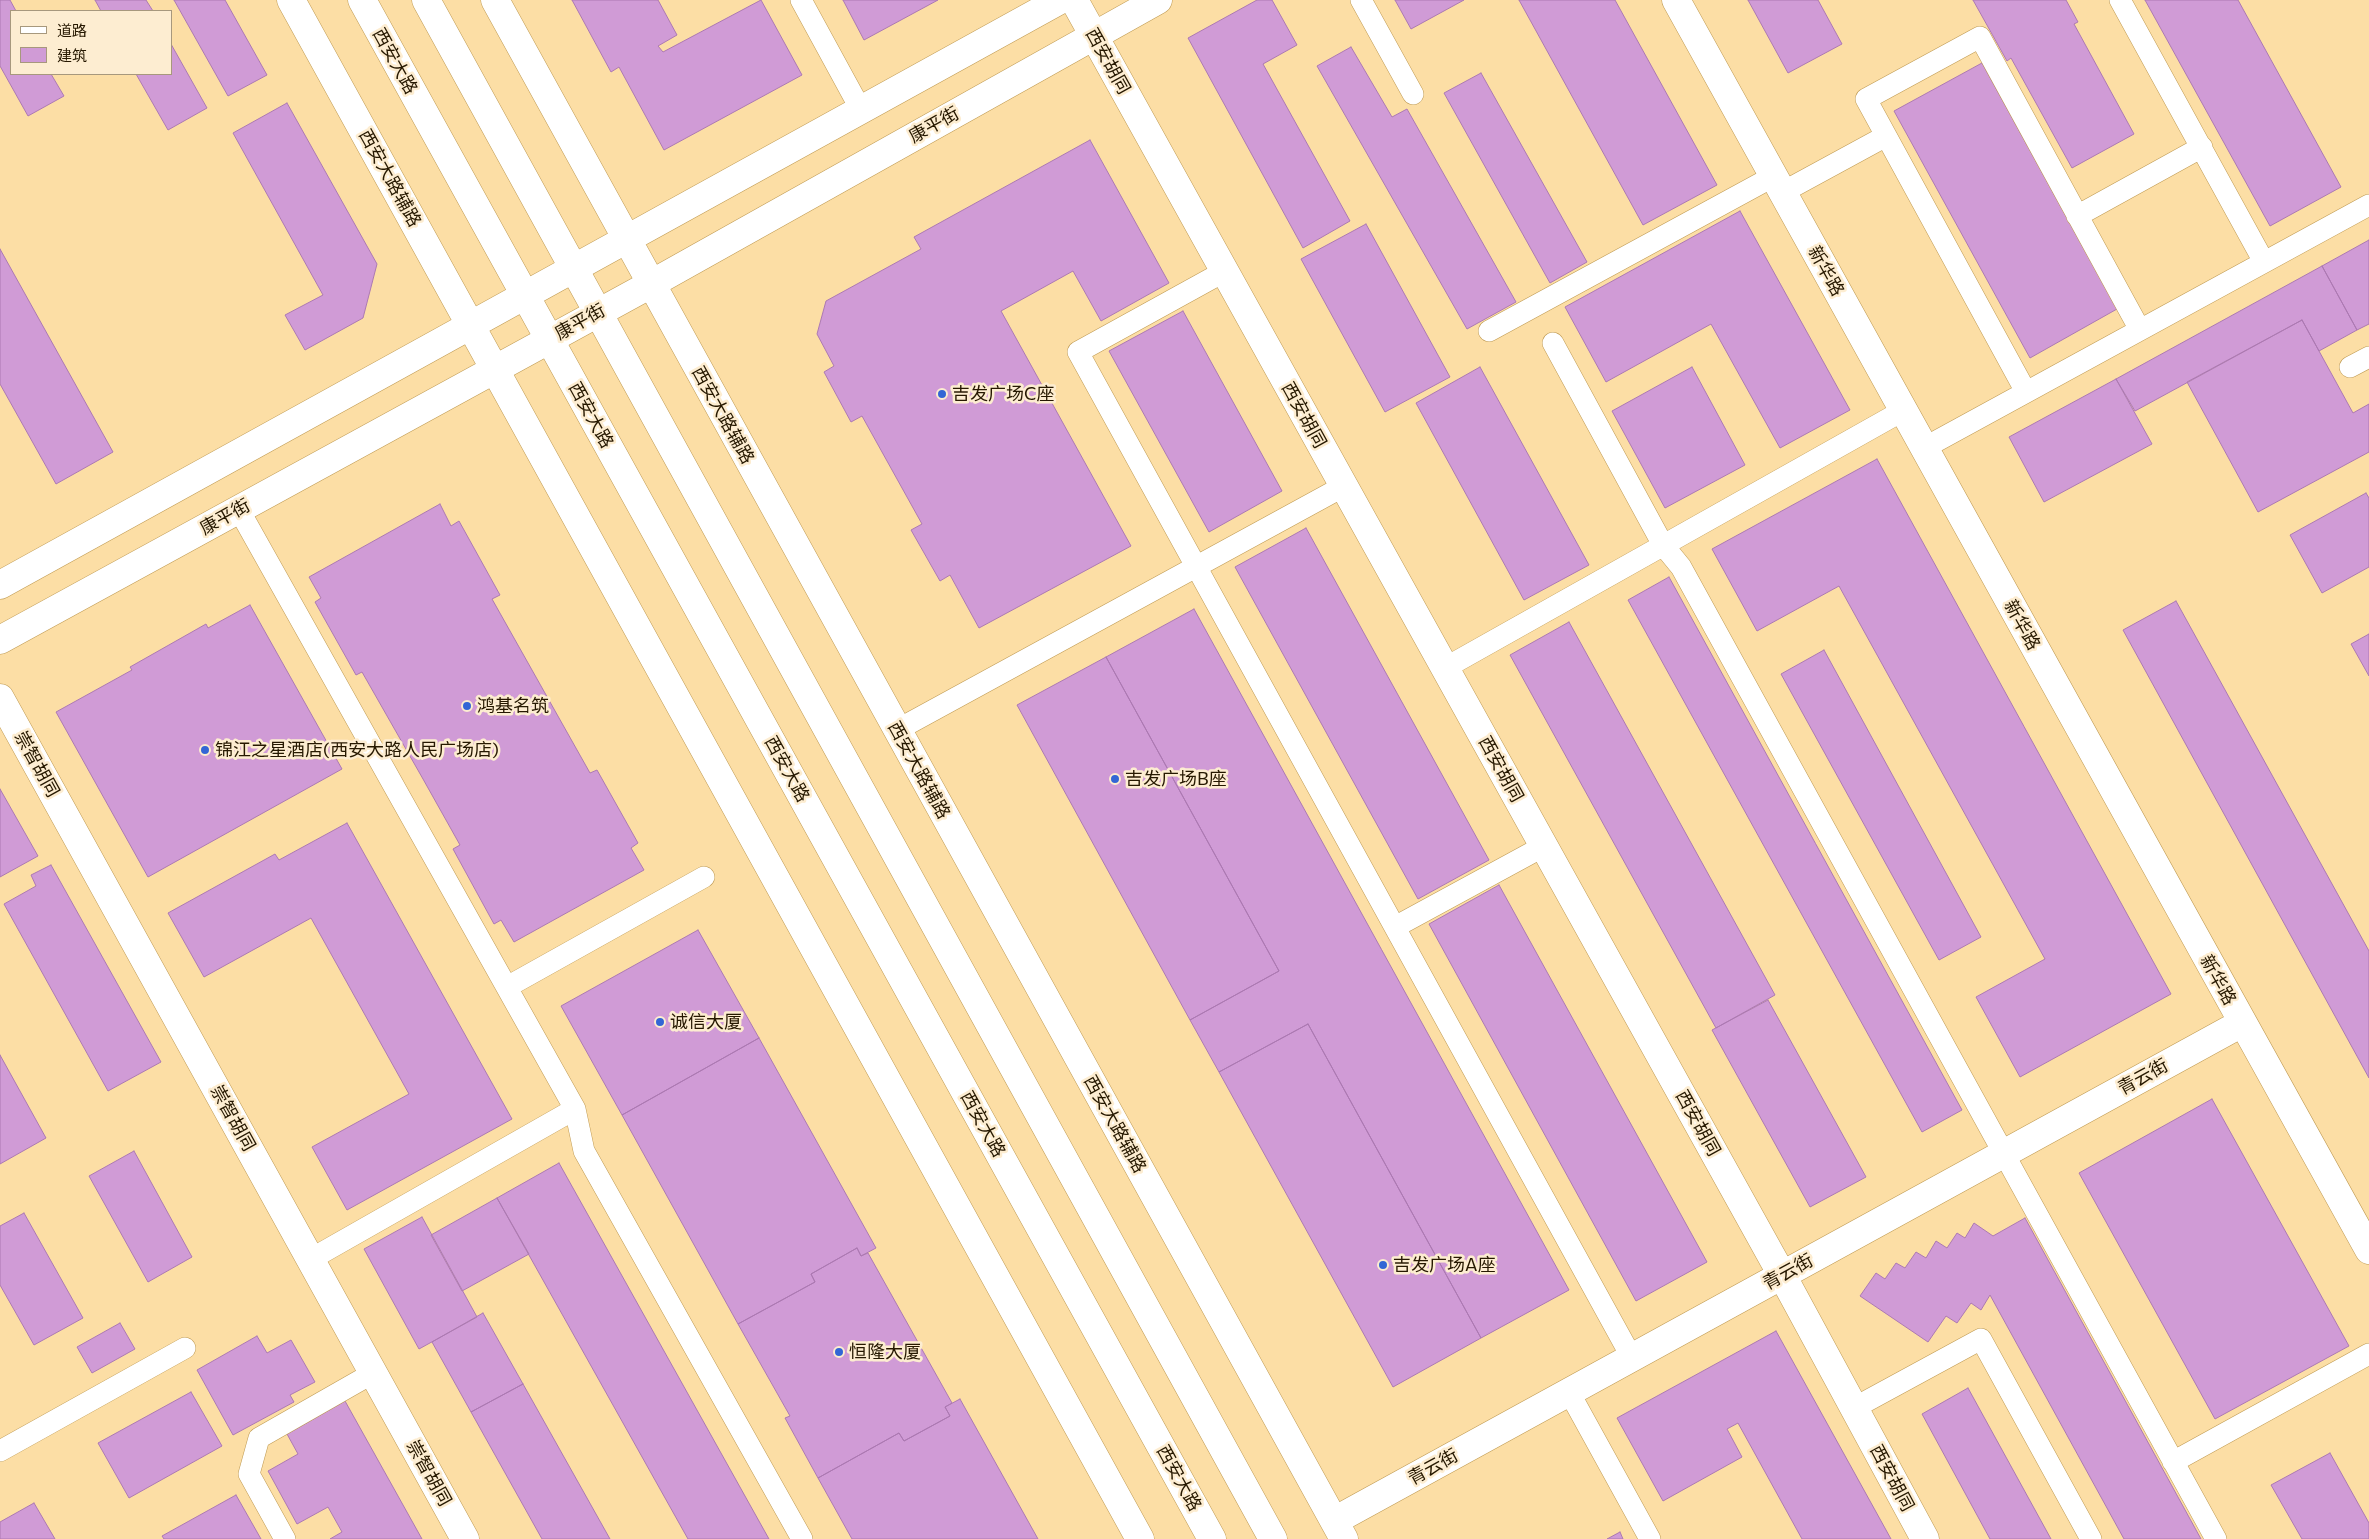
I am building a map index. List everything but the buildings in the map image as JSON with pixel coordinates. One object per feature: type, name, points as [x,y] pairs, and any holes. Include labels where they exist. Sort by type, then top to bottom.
[{"type":"street","name":"西安大路辅路","points":[[291,0],[1140,1539]]},
{"type":"street","name":"西安大路","points":[[362,0],[1212,1539]]},
{"type":"street","points":[[426,0],[1273,1539]]},
{"type":"street","name":"西安大路辅路","points":[[495,0],[1339,1530]]},
{"type":"street","points":[[0,584],[1060,0]]},
{"type":"street","name":"西安胡同","points":[[1074,0],[1782,1276],[1925,1539]]},
{"type":"street","name":"康平街","points":[[0,640],[651,284],[1158,0]]},
{"type":"street","name":"新华路","points":[[1676,0],[2369,1250]]},
{"type":"street","name":"崇智胡同","points":[[0,698],[465,1539]]},
{"type":"street","name":"青云街","points":[[1339,1530],[1569,1392],[2242,1023]]},
{"type":"lane","points":[[801,0],[861,110]]},
{"type":"lane","points":[[1361,0],[1413,94]]},
{"type":"lane","points":[[2120,0],[2264,262]]},
{"type":"lane","points":[[2026,392],[1866,99],[1980,38],[2140,330]]},
{"type":"lane","points":[[1490,331],[1778,184],[1886,136]]},
{"type":"lane","points":[[2077,216],[2202,148]]},
{"type":"lane","points":[[1924,448],[2369,205]]},
{"type":"lane","points":[[1225,271],[1078,352],[1632,1358]]},
{"type":"lane","points":[[1553,343],[1663,545],[1681,567],[2216,1539]]},
{"type":"lane","points":[[2350,367],[2369,357]]},
{"type":"lane","points":[[1445,668],[1904,410]]},
{"type":"lane","points":[[897,730],[1344,486]]},
{"type":"lane","points":[[239,510],[575,1110],[584,1151],[802,1539]]},
{"type":"lane","points":[[1395,927],[1544,846]]},
{"type":"lane","points":[[507,987],[704,877]]},
{"type":"lane","points":[[311,1259],[575,1110]]},
{"type":"lane","points":[[1854,1408],[1981,1339],[2091,1539]]},
{"type":"lane","points":[[0,1451],[185,1348]]},
{"type":"lane","points":[[2173,1462],[2369,1354]]},
{"type":"lane","points":[[285,1539],[249,1474],[259,1438],[373,1373]]},
{"type":"lane","points":[[1569,1392],[1650,1539]]},
{"type":"place","name":"吉发广场C座","points":[[942,394]]},
{"type":"place","name":"鸿基名筑","points":[[467,706]]},
{"type":"place","name":"锦江之星酒店(西安大路人民广场店)","points":[[205,750]]},
{"type":"place","name":"吉发广场B座","points":[[1115,779]]},
{"type":"place","name":"诚信大厦","points":[[660,1022]]},
{"type":"place","name":"吉发广场A座","points":[[1383,1265]]},
{"type":"place","name":"恒隆大厦","points":[[839,1352]]}]
